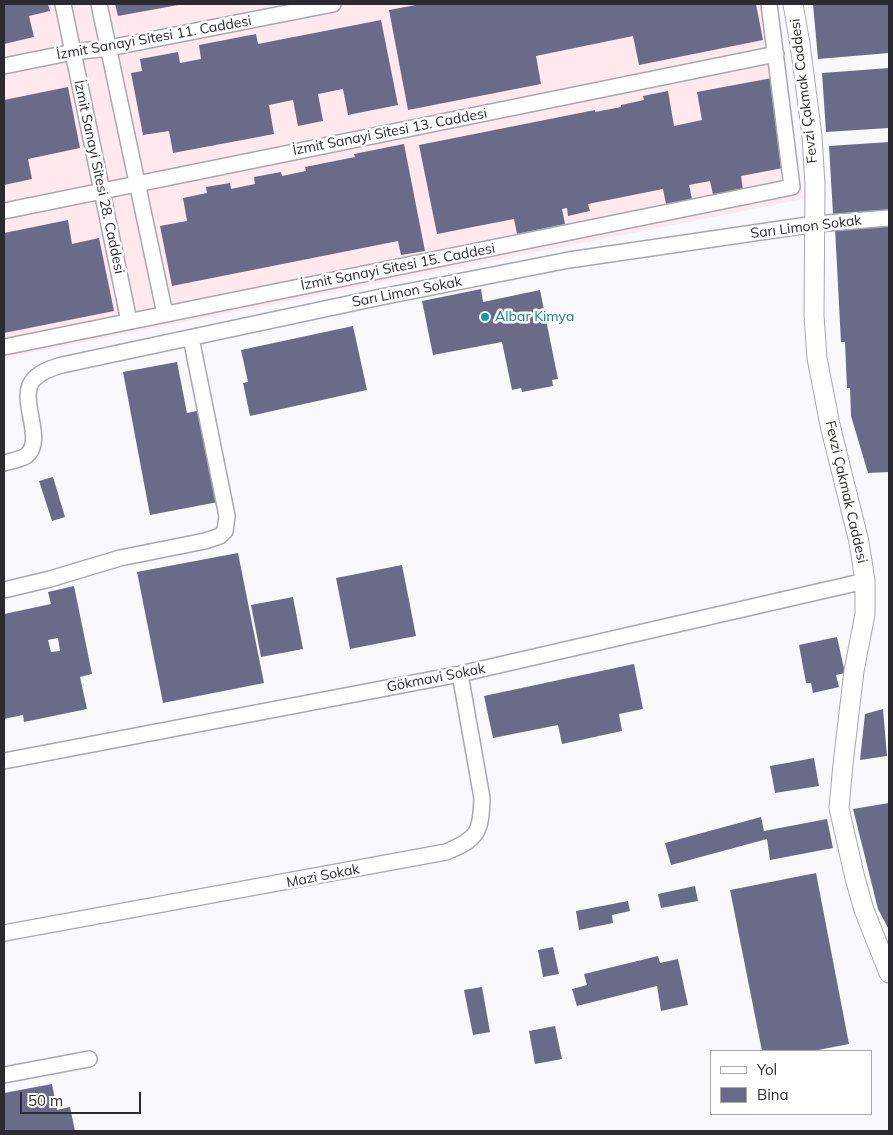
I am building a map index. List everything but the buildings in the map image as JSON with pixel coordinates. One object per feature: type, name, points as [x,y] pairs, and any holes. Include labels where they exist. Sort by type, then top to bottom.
[{"type":"street","name":"İzmit Sanayi Sitesi 28. Caddesi","points":[[63,4],[129,321]]},
{"type":"street","points":[[99,4],[165,314]]},
{"type":"street","name":"İzmit Sanayi Sitesi 11. Caddesi","points":[[4,66],[73,52],[109,48],[333,4]]},
{"type":"street","points":[[769,4],[776,54]]},
{"type":"street","name":"Fevzi Çakmak Caddesi","points":[[794,4],[812,136],[815,185],[814,316],[817,358],[830,425],[860,542],[865,580],[865,614],[854,671],[842,764],[839,808],[864,910],[889,973]]},
{"type":"street","name":"İzmit Sanayi Sitesi 13. Caddesi","points":[[4,211],[776,54]]},
{"type":"street","name":"İzmit Sanayi Sitesi 15. Caddesi","points":[[4,346],[792,187],[776,54]]},
{"type":"street","name":"Sarı Limon Sokak","points":[[4,463],[26,455],[31,449],[33,434],[28,395],[33,379],[41,373],[62,364],[376,298],[569,260],[815,224],[889,218]]},
{"type":"street","points":[[4,590],[50,579],[120,558],[205,541],[220,536],[225,531],[227,516],[192,338]]},
{"type":"street","name":"Gökmavi Sokak","points":[[4,761],[460,674],[865,580]]},
{"type":"street","name":"Mazi Sokak","points":[[4,933],[446,852],[471,840],[477,831],[481,818],[482,798],[460,674]]},
{"type":"street","points":[[4,1075],[88,1059]]},
{"type":"shaded area","points":[[4,4],[777,4],[803,199],[4,358]]},
{"type":"place","name":"Albar Kimya","points":[[485,317]]}]
